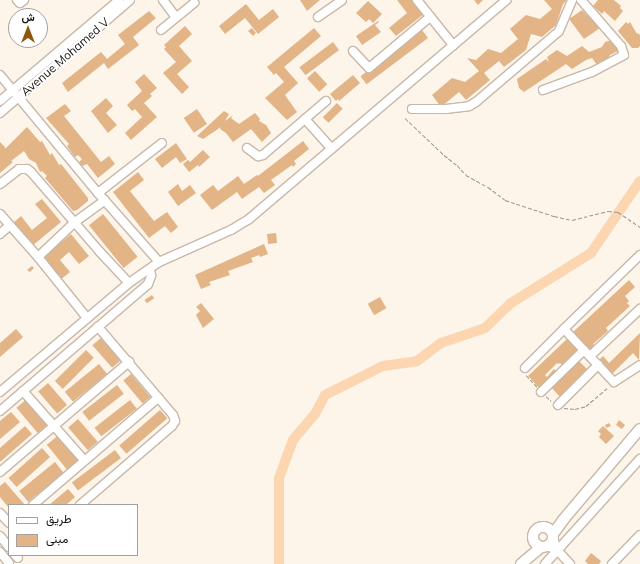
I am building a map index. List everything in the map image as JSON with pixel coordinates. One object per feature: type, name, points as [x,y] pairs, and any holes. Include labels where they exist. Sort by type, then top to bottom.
[{"type":"main road","points":[[524,562],[551,543],[551,533],[640,429]]},
{"type":"main road","points":[[524,562],[533,540],[532,536],[536,529],[543,526],[551,533]]},
{"type":"main road","points":[[533,540],[535,543],[544,547]]},
{"type":"street","points":[[17,0],[20,3],[24,0]]},
{"type":"street","name":"Avenue Mohamed V","points":[[0,100],[119,0]]},
{"type":"street","name":"Avenue Mohamed V","points":[[0,113],[130,0]]},
{"type":"street","points":[[163,0],[176,17]]},
{"type":"street","points":[[318,17],[342,0]]},
{"type":"street","points":[[417,0],[453,45]]},
{"type":"street","points":[[0,392],[87,318],[159,262],[231,230],[249,219],[506,0]]},
{"type":"street","points":[[412,108],[446,109],[469,106],[476,102],[559,31],[572,0]]},
{"type":"street","points":[[543,90],[592,72],[624,55],[621,46],[581,0]]},
{"type":"street","points":[[161,30],[194,3]]},
{"type":"street","points":[[353,52],[370,68],[430,17]]},
{"type":"street","points":[[0,75],[98,193],[159,262]]},
{"type":"street","points":[[247,148],[258,156],[263,155],[326,101]]},
{"type":"street","points":[[305,119],[332,149]]},
{"type":"street","points":[[98,193],[162,142]]},
{"type":"street","points":[[0,184],[19,169],[27,169],[31,172],[129,284]]},
{"type":"street","points":[[38,257],[75,222],[105,200]]},
{"type":"street","points":[[0,214],[38,257],[87,318]]},
{"type":"street","points":[[0,234],[10,225]]},
{"type":"street","points":[[640,256],[640,266]]},
{"type":"street","points":[[525,368],[640,256]]},
{"type":"street","points":[[0,411],[148,284],[151,276],[150,269]]},
{"type":"street","points":[[590,356],[640,309]]},
{"type":"street","points":[[81,504],[172,426],[175,421],[173,415],[98,327]]},
{"type":"street","points":[[564,329],[614,382],[640,365]]},
{"type":"street","points":[[541,392],[584,350]]},
{"type":"street","points":[[0,472],[129,362]]},
{"type":"street","points":[[558,405],[598,365]]},
{"type":"street","points":[[23,391],[84,460]]},
{"type":"street","points":[[33,504],[158,398]]},
{"type":"street","points":[[545,564],[640,459]]},
{"type":"street","points":[[0,513],[8,522]]},
{"type":"street","points":[[551,533],[558,550],[570,564]]},
{"type":"street","points":[[612,564],[640,535]]},
{"type":"street","points":[[0,536],[8,546]]},
{"type":"street","points":[[544,547],[558,550]]},
{"type":"street","points":[[0,552],[9,563]]},
{"type":"path","points":[[405,118],[466,175],[488,187],[505,200],[554,216],[572,220],[608,211],[618,212],[640,227]]},
{"type":"building","points":[[300,0],[320,0],[307,11]]},
{"type":"building","points":[[397,0],[413,0],[424,14],[396,36],[389,28],[407,13]]},
{"type":"building","points":[[474,0],[483,0],[478,5]]},
{"type":"building","points":[[544,0],[567,0],[563,4],[556,25],[542,37],[531,34],[526,50],[504,67],[499,61],[484,73],[490,80],[466,100],[459,92],[441,107],[432,95],[452,78],[465,82],[479,71],[467,58],[476,60],[488,49],[501,53],[518,39],[510,29],[526,15],[540,19],[552,9]]},
{"type":"building","points":[[598,0],[614,0],[621,6],[620,8],[623,11],[615,21],[604,11],[602,14],[593,6]]},
{"type":"building","points":[[368,1],[382,14],[373,23],[369,19],[366,22],[356,13]]},
{"type":"building","points":[[246,4],[259,20],[273,9],[279,17],[258,34],[245,18],[225,34],[219,26]]},
{"type":"building","points":[[582,10],[600,28],[584,39],[569,19]]},
{"type":"building","points":[[149,11],[156,18],[133,37],[139,45],[108,69],[104,63],[68,92],[62,83],[101,52],[107,59],[125,44],[118,35]]},
{"type":"building","points":[[378,21],[379,22],[375,25],[381,32],[362,45],[356,36]]},
{"type":"building","points":[[626,22],[628,24],[630,22],[637,34],[638,33],[640,35],[640,46],[638,48],[632,48],[618,31]]},
{"type":"building","points":[[185,26],[192,34],[179,46],[192,61],[177,74],[189,87],[182,94],[163,73],[176,62],[164,49],[166,47],[164,45]]},
{"type":"building","points":[[252,28],[256,33],[253,36],[248,31]]},
{"type":"building","points":[[314,28],[321,36],[284,67],[298,83],[285,95],[297,112],[287,120],[265,98],[284,82],[276,73],[274,75],[267,67]]},
{"type":"building","points":[[422,30],[428,38],[367,84],[361,76]]},
{"type":"building","points":[[612,40],[620,50],[610,55],[606,61],[597,65],[592,58],[572,69],[566,64],[524,92],[519,88],[517,79],[546,59],[549,62],[547,57],[557,50],[567,56],[582,46],[589,52],[602,47],[605,42]]},
{"type":"building","points":[[333,42],[339,50],[305,75],[299,67]]},
{"type":"building","points":[[315,71],[327,84],[319,92],[307,79]]},
{"type":"building","points":[[144,74],[157,88],[150,94],[152,96],[144,103],[157,117],[131,140],[125,133],[142,117],[135,109],[132,111],[127,105],[142,91],[135,82]]},
{"type":"building","points":[[353,75],[360,83],[339,101],[338,99],[336,101],[330,94]]},
{"type":"building","points":[[106,98],[113,106],[106,113],[117,125],[108,133],[91,111]]},
{"type":"building","points":[[337,103],[343,109],[329,123],[323,117]]},
{"type":"building","points":[[65,104],[71,111],[64,116],[101,162],[109,156],[115,164],[98,178],[87,164],[82,166],[79,162],[82,159],[78,155],[75,157],[67,146],[69,144],[46,118]]},
{"type":"building","points":[[197,109],[207,124],[194,133],[184,118]]},
{"type":"building","points":[[224,111],[229,114],[225,121],[233,115],[231,118],[239,124],[255,113],[260,119],[259,121],[266,125],[271,133],[262,142],[251,129],[233,142],[226,133],[220,129],[221,127],[203,139],[197,136]]},
{"type":"building","points":[[27,127],[40,142],[42,141],[50,155],[52,153],[59,165],[61,164],[88,198],[88,201],[77,210],[73,211],[45,178],[47,176],[42,171],[40,172],[36,163],[29,159],[24,151],[11,161],[13,162],[0,173],[0,142],[5,149]]},
{"type":"building","points":[[303,141],[309,149],[294,161],[296,164],[293,167],[292,165],[271,180],[275,185],[264,193],[259,187],[242,199],[237,192],[212,210],[200,195],[213,185],[218,191],[238,176],[244,184],[257,175],[258,176]]},
{"type":"building","points":[[176,143],[187,159],[180,163],[176,157],[162,168],[155,159]]},
{"type":"building","points":[[203,150],[210,157],[199,167],[198,165],[189,172],[183,164],[188,160],[190,162]]},
{"type":"building","points":[[138,172],[144,180],[130,191],[154,221],[167,212],[178,227],[171,233],[165,226],[149,238],[113,192]]},
{"type":"building","points":[[178,184],[182,191],[190,185],[196,193],[178,206],[168,192]]},
{"type":"building","points":[[42,199],[61,222],[32,246],[13,223],[21,216],[32,230],[47,218],[35,204]]},
{"type":"building","points":[[103,214],[138,257],[124,268],[89,225]]},
{"type":"building","points":[[276,233],[277,243],[268,244],[267,234]]},
{"type":"building","points":[[71,234],[89,256],[79,264],[69,252],[60,260],[70,272],[59,281],[41,259]]},
{"type":"building","points":[[264,244],[268,254],[251,258],[253,262],[228,271],[230,275],[209,282],[211,285],[201,289],[195,275]]},
{"type":"building","points":[[32,266],[34,268],[30,272],[27,270]]},
{"type":"building","points":[[629,280],[635,287],[625,296],[629,301],[627,303],[630,306],[606,328],[608,331],[593,344],[598,349],[592,354],[572,333]]},
{"type":"building","points":[[152,295],[154,298],[147,303],[145,300]]},
{"type":"building","points":[[380,297],[386,308],[374,315],[368,304]]},
{"type":"building","points":[[201,303],[214,319],[203,328],[196,315],[200,311],[196,307]]},
{"type":"building","points":[[16,329],[23,337],[0,357],[0,343]]},
{"type":"building","points":[[640,333],[639,360],[633,353],[611,375],[598,361],[603,356],[609,363]]},
{"type":"building","points":[[103,336],[123,359],[112,368],[92,345]]},
{"type":"building","points":[[567,339],[580,352],[564,367],[560,363],[557,363],[545,375],[547,377],[554,369],[559,374],[541,390],[528,376]]},
{"type":"building","points":[[86,350],[94,358],[63,389],[55,381]]},
{"type":"building","points":[[578,360],[589,371],[572,384],[574,386],[561,398],[550,386]]},
{"type":"building","points":[[99,364],[107,374],[73,402],[65,392]]},
{"type":"building","points":[[131,374],[150,397],[143,403],[123,380]]},
{"type":"building","points":[[48,383],[67,405],[57,413],[38,392]]},
{"type":"building","points":[[117,385],[124,394],[89,421],[82,412]]},
{"type":"building","points":[[28,398],[49,423],[38,433],[17,408]]},
{"type":"building","points":[[130,400],[137,409],[101,436],[95,428]]},
{"type":"building","points":[[160,410],[167,418],[126,454],[119,445]]},
{"type":"building","points":[[11,412],[20,422],[0,439],[0,421]]},
{"type":"building","points":[[78,419],[98,442],[88,450],[68,428]]},
{"type":"building","points":[[619,420],[625,425],[622,429],[616,425]]},
{"type":"building","points":[[609,423],[611,426],[606,428],[605,425]]},
{"type":"building","points":[[25,426],[32,434],[0,462],[0,448]]},
{"type":"building","points":[[603,426],[614,436],[606,444],[599,437],[601,434],[598,431]]},
{"type":"building","points":[[60,434],[80,459],[67,470],[47,445]]},
{"type":"building","points":[[42,448],[50,457],[17,487],[9,478]]},
{"type":"building","points":[[115,450],[121,458],[78,490],[72,482]]},
{"type":"building","points":[[55,462],[64,473],[28,502],[19,491]]},
{"type":"building","points":[[5,482],[24,504],[8,504],[8,507],[0,497],[0,486]]},
{"type":"building","points":[[68,489],[75,497],[67,504],[50,504]]},
{"type":"building","points":[[591,553],[601,561],[599,564],[588,564],[585,561]]},
{"type":"waterway","points":[[279,564],[279,478],[293,440],[315,414],[325,395],[383,366],[417,361],[441,343],[485,328],[511,303],[591,253],[640,181]]}]
